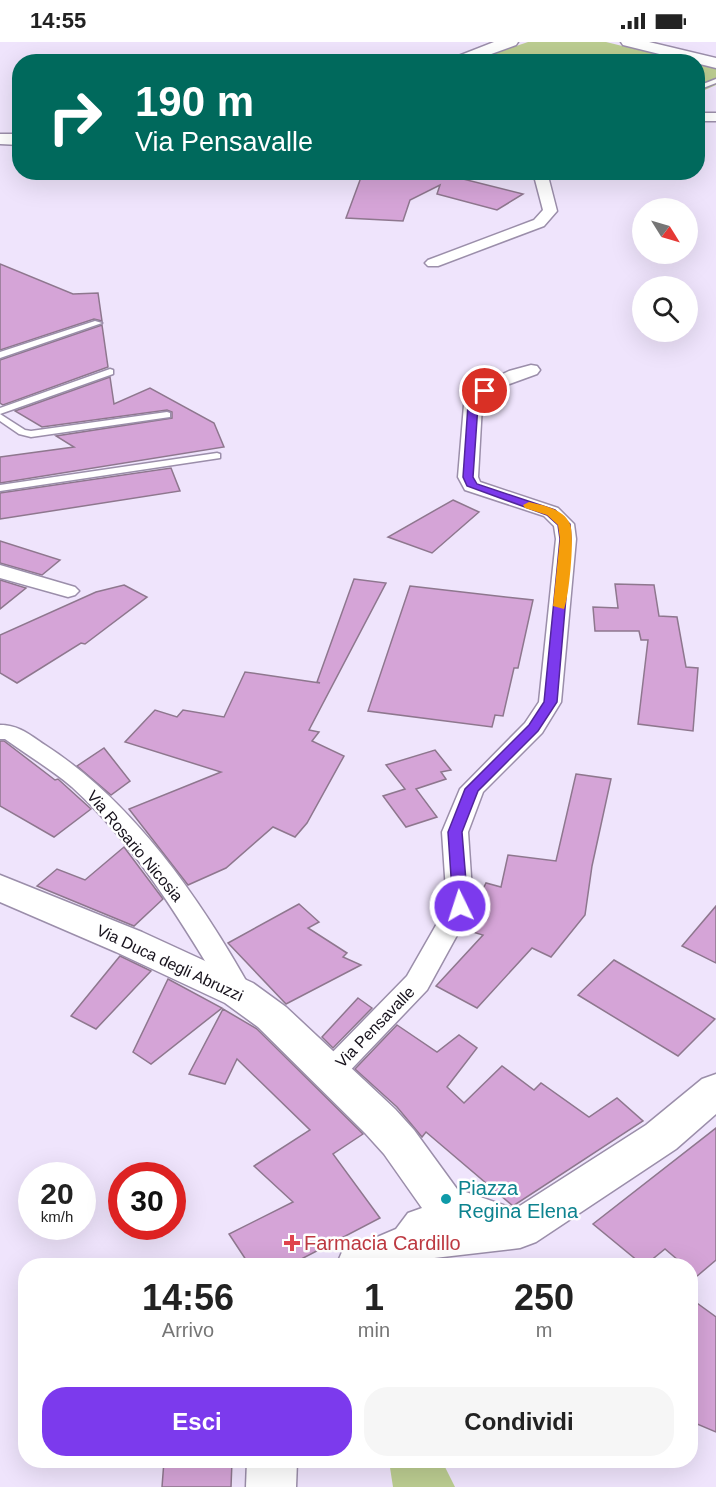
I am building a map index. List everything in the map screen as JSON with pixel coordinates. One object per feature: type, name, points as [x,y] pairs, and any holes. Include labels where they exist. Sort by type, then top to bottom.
[{"type":"main road","points":[[475,54],[510,42]]},
{"type":"main road","points":[[629,42],[679,54]]},
{"type":"main road","name":"Via Duca degli Abruzzi","points":[[0,888],[129,942],[239,993],[272,1017],[331,1072],[399,1142],[442,1202]]},
{"type":"main road","points":[[376,1258],[412,1242],[520,1229],[661,1137],[716,1089]]},
{"type":"main road","points":[[412,1242],[442,1202],[520,1229]]},
{"type":"main road","points":[[271,1487],[272,1468]]},
{"type":"street","points":[[433,263],[482,247],[500,237],[539,223],[550,211],[542,180]]},
{"type":"street","name":"Via Pensavalle","points":[[331,1072],[417,983],[460,906],[455,832],[472,789],[534,728],[550,702],[566,539],[564,524],[551,512],[478,489],[472,486],[468,477],[473,405],[477,397],[514,374],[531,370]]},
{"type":"street","points":[[0,571],[68,591]]},
{"type":"street","name":"Via Rosario Nicosia","points":[[0,732],[10,732],[80,782],[114,815],[174,890],[239,993]]},
{"type":"lane","points":[[0,355],[98,322]]},
{"type":"lane","points":[[0,411],[110,372]]},
{"type":"lane","points":[[0,417],[22,432],[31,434],[167,416]]},
{"type":"lane","points":[[0,488],[217,456]]},
{"type":"green space","points":[[528,42],[606,42],[655,54],[493,54]]},
{"type":"green space","points":[[705,65],[716,67],[716,85],[705,90]]},
{"type":"green space","points":[[390,1468],[446,1468],[455,1487],[393,1487]]},
{"type":"building","points":[[360,180],[467,180],[523,194],[497,210],[437,194],[440,185],[410,200],[403,221],[346,218]]},
{"type":"building","points":[[0,264],[73,294],[98,293],[102,321],[94,319],[0,350]]},
{"type":"building","points":[[102,325],[108,367],[3,405],[0,403],[0,360]]},
{"type":"building","points":[[110,377],[114,404],[150,388],[214,423],[224,447],[0,483],[0,457],[74,447],[56,436],[172,418],[172,412],[167,410],[42,427],[15,411]]},
{"type":"building","points":[[171,468],[180,491],[0,519],[0,493]]},
{"type":"building","points":[[453,500],[479,512],[432,553],[388,537]]},
{"type":"building","points":[[0,541],[60,560],[42,575],[0,563]]},
{"type":"building","points":[[354,579],[386,583],[309,730],[319,732],[312,741],[344,756],[307,823],[295,837],[273,827],[226,868],[188,885],[129,809],[221,772],[125,742],[155,710],[177,717],[183,710],[224,717],[245,672],[320,683],[317,682]]},
{"type":"building","points":[[0,580],[26,588],[0,609]]},
{"type":"building","points":[[615,584],[654,585],[659,616],[677,617],[686,667],[698,668],[693,731],[638,724],[648,640],[641,640],[639,631],[595,631],[593,607],[618,608]]},
{"type":"building","points":[[124,585],[147,597],[85,644],[81,643],[17,683],[0,673],[0,635],[96,592]]},
{"type":"building","points":[[410,586],[533,600],[518,668],[514,668],[503,716],[495,715],[492,727],[368,711]]},
{"type":"building","points":[[0,741],[4,741],[55,780],[58,779],[91,809],[54,837],[0,806]]},
{"type":"building","points":[[104,748],[130,781],[111,795],[77,766]]},
{"type":"building","points":[[435,750],[451,770],[441,772],[446,779],[416,789],[437,817],[406,827],[383,796],[405,789],[386,765]]},
{"type":"building","points":[[576,774],[611,779],[592,866],[585,915],[551,957],[532,948],[477,1008],[436,986],[483,935],[463,929],[486,883],[501,887],[508,855],[556,861]]},
{"type":"building","points":[[124,847],[163,899],[134,926],[37,886],[57,869],[85,880]]},
{"type":"building","points":[[299,904],[319,922],[308,928],[347,953],[343,957],[361,965],[286,1004],[228,943]]},
{"type":"building","points":[[716,906],[716,963],[682,946]]},
{"type":"building","points":[[120,956],[151,971],[96,1029],[71,1016]]},
{"type":"building","points":[[614,960],[715,1019],[678,1056],[578,995]]},
{"type":"building","points":[[168,979],[222,1008],[151,1064],[133,1052]]},
{"type":"building","points":[[358,998],[372,1008],[333,1048],[322,1037]]},
{"type":"building","points":[[223,1009],[257,1029],[363,1134],[333,1154],[380,1218],[303,1258],[245,1258],[229,1234],[293,1202],[254,1166],[310,1130],[237,1059],[225,1084],[189,1074]]},
{"type":"building","points":[[397,1025],[437,1052],[459,1035],[477,1048],[447,1087],[464,1103],[502,1066],[534,1090],[541,1083],[589,1117],[617,1098],[643,1121],[513,1206],[426,1132],[422,1137],[397,1107],[355,1069]]},
{"type":"building","points":[[716,1128],[716,1260],[698,1275],[698,1258],[676,1258],[665,1249],[654,1258],[634,1258],[593,1224]]},
{"type":"building","points":[[698,1304],[716,1317],[716,1432],[698,1424]]},
{"type":"building","points":[[163,1468],[232,1468],[231,1487],[162,1487]]},
{"type":"slow traffic","points":[[529,505],[551,512],[564,524],[566,539],[559,606]]},
{"type":"place","name":"Piazza Regina Elena","points":[[446,1199]]},
{"type":"place","name":"Farmacia Cardillo","points":[[292,1243]]},
{"type":"route","points":[[460,906],[455,832],[472,789],[534,728],[550,702],[566,539],[564,524],[551,512],[484,492],[472,486],[468,477],[473,405],[477,397],[485,391]]}]
